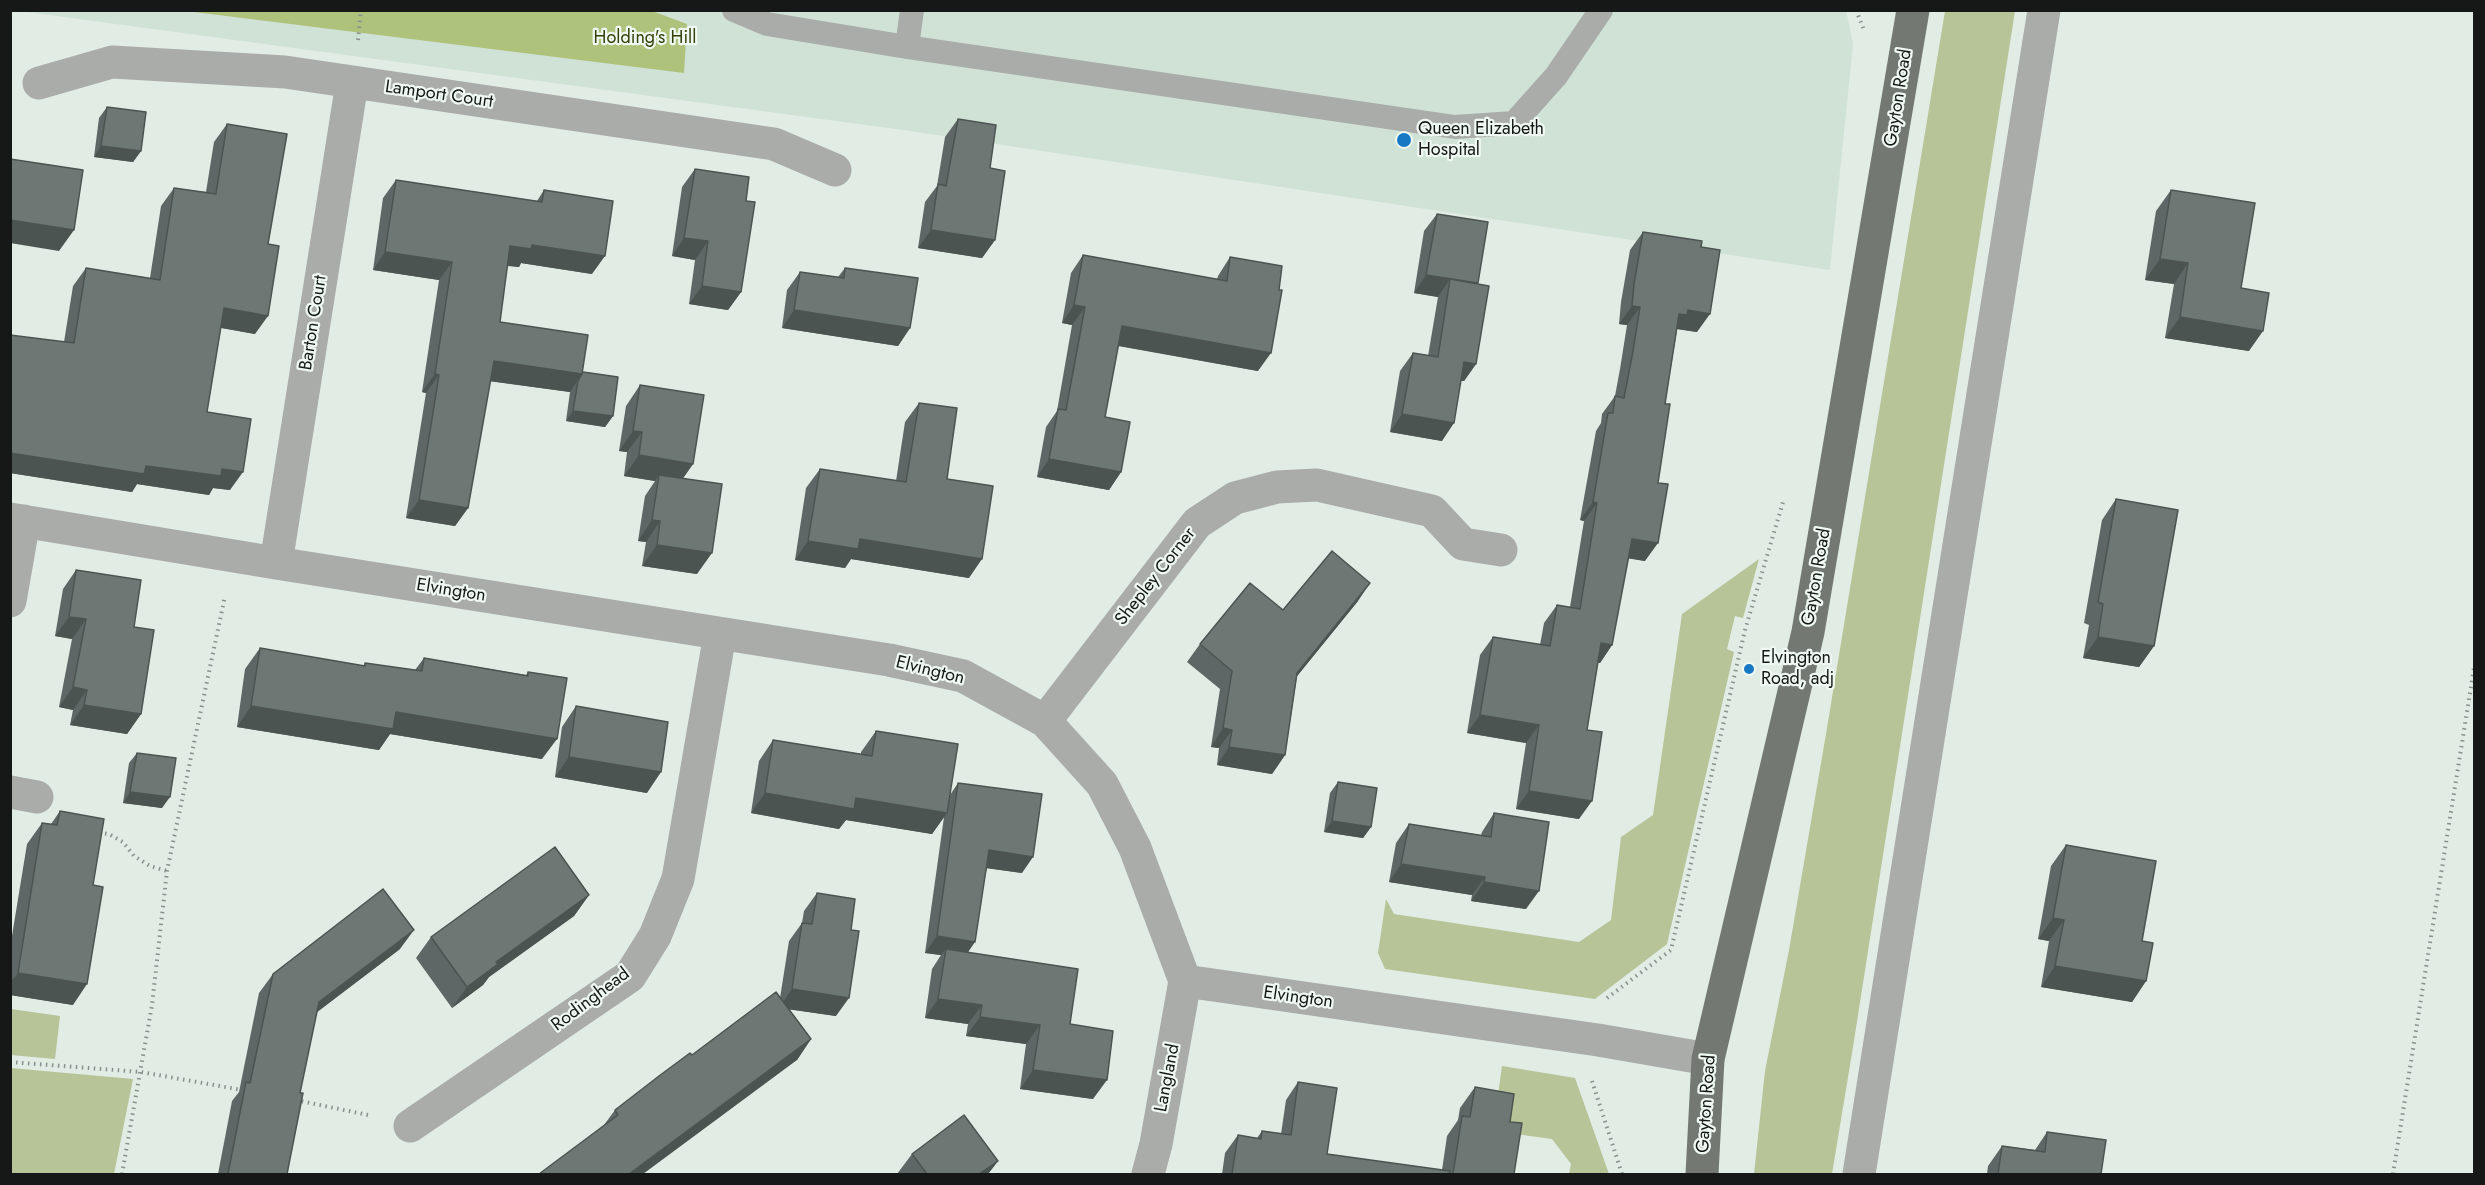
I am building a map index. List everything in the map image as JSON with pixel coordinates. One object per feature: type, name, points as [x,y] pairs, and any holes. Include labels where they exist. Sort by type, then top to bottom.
[{"type":"main road","name":"Gayton Road","points":[[1702,1174],[1708,1059],[1808,632],[1913,10]]},
{"type":"street","points":[[1859,1174],[2044,10]]},
{"type":"street","name":"Lamport Court","points":[[39,83],[112,62],[285,72],[774,144],[835,170]]},
{"type":"street","name":"Barton Court","points":[[276,563],[352,83]]},
{"type":"street","name":"Shepley Corner","points":[[1045,721],[1197,523],[1235,498],[1277,487],[1317,485],[1432,511],[1463,544],[1501,550]]},
{"type":"street","name":"Elvington","points":[[10,601],[17,520],[889,660],[963,676],[1045,721],[1102,784],[1135,848],[1185,981],[1598,1040],[1708,1059]]},
{"type":"street","name":"Rodinghead","points":[[410,1126],[630,976],[655,936],[678,879],[720,634]]},
{"type":"street","name":"Langland","points":[[1148,1174],[1156,1144],[1185,981]]},
{"type":"lane","points":[[734,10],[767,24],[907,47],[1455,127],[1514,123],[1556,76],[1601,10]]},
{"type":"lane","points":[[907,47],[912,10]]},
{"type":"path","points":[[1856,10],[1868,39]]},
{"type":"path","points":[[1622,1174],[1591,1084],[1606,999],[1671,950],[1745,630],[1785,497]]},
{"type":"path","points":[[122,1174],[152,1005],[167,871],[233,555]]},
{"type":"path","points":[[2393,1174],[2475,668]]},
{"type":"path","points":[[98,832],[109,834],[123,842],[134,856],[150,866],[167,871]]},
{"type":"path","points":[[10,1062],[141,1072],[246,1091]]},
{"type":"path","points":[[293,1099],[339,1107],[410,1126]]},
{"type":"shaded area","name":"Queen Elizabeth Hospital","points":[[1846,10],[1853,44],[1830,270],[903,130],[19,11]]},
{"type":"green space","name":"Holding's Hill","points":[[186,11],[652,11],[687,24],[684,73]]},
{"type":"green space","points":[[1945,11],[2015,11],[1853,1047],[1832,1174],[1754,1174],[1765,1071],[1789,950],[1826,734]]},
{"type":"green space","points":[[1759,559],[1743,618],[1735,616],[1727,649],[1734,652],[1667,944],[1595,999],[1385,969],[1378,953],[1386,899],[1394,914],[1579,942],[1611,920],[1621,837],[1653,815],[1682,614]]},
{"type":"green space","points":[[11,1009],[60,1016],[55,1059],[11,1055]]},
{"type":"green space","points":[[1502,1066],[1575,1078],[1609,1174],[1569,1174],[1571,1164],[1552,1139],[1493,1131]]},
{"type":"green space","points":[[11,1068],[133,1079],[114,1174],[11,1174]]},
{"type":"building","points":[[107,107],[146,112],[141,151],[101,146]]},
{"type":"building","points":[[958,119],[996,125],[990,168],[1005,171],[995,240],[931,230],[938,184],[946,186]]},
{"type":"building","points":[[227,124],[287,134],[268,244],[279,246],[268,316],[224,308],[207,412],[251,419],[243,472],[222,469],[221,476],[146,466],[144,474],[10,453],[10,335],[74,343],[86,268],[160,280],[174,188],[216,194]]},
{"type":"building","points":[[10,159],[83,170],[74,230],[10,220]]},
{"type":"building","points":[[695,169],[749,177],[746,201],[755,202],[741,292],[702,286],[708,241],[684,238]]},
{"type":"building","points":[[396,180],[542,202],[544,190],[613,201],[605,256],[532,245],[531,249],[510,246],[500,322],[588,335],[582,374],[494,361],[468,508],[419,500],[439,375],[435,374],[452,262],[385,252]]},
{"type":"building","points":[[2171,190],[2255,203],[2241,288],[2269,293],[2263,331],[2180,317],[2188,263],[2160,259]]},
{"type":"building","points":[[1437,214],[1488,222],[1478,283],[1426,275]]},
{"type":"building","points":[[1643,232],[1702,241],[1701,247],[1720,250],[1710,314],[1688,310],[1687,315],[1679,314],[1665,404],[1670,404],[1658,483],[1668,484],[1658,543],[1632,539],[1612,645],[1601,643],[1587,730],[1602,732],[1592,801],[1529,791],[1539,725],[1480,715],[1493,637],[1550,646],[1557,605],[1580,609],[1597,503],[1593,502],[1608,413],[1613,413],[1615,396],[1624,398],[1633,351],[1640,307],[1632,306]]},
{"type":"building","points":[[1083,255],[1227,281],[1230,257],[1282,266],[1279,290],[1282,290],[1271,353],[1122,326],[1105,417],[1130,422],[1121,472],[1049,459],[1058,409],[1066,410],[1085,307],[1074,305]]},
{"type":"building","points":[[845,268],[918,278],[910,328],[794,310],[800,272],[844,278]]},
{"type":"building","points":[[1450,279],[1489,286],[1476,364],[1464,362],[1454,423],[1402,414],[1413,353],[1438,357]]},
{"type":"building","points":[[583,372],[618,377],[613,416],[573,411],[578,381]]},
{"type":"building","points":[[640,385],[704,395],[693,464],[639,455],[642,432],[633,431]]},
{"type":"building","points":[[919,403],[957,408],[947,479],[993,486],[982,559],[860,539],[858,549],[808,541],[820,469],[906,482]]},
{"type":"building","points":[[659,475],[722,484],[712,553],[657,545],[660,521],[652,520]]},
{"type":"building","points":[[2116,499],[2178,510],[2154,646],[2098,637],[2103,604],[2098,602]]},
{"type":"building","points":[[1332,551],[1370,583],[1297,673],[1285,755],[1229,747],[1232,730],[1223,728],[1232,671],[1200,644],[1250,583],[1283,610]]},
{"type":"building","points":[[76,570],[141,580],[134,627],[154,630],[141,714],[84,705],[87,690],[73,687],[86,619],[69,617]]},
{"type":"building","points":[[260,648],[365,666],[365,663],[422,671],[424,658],[528,676],[528,672],[567,678],[557,739],[396,712],[393,729],[251,706]]},
{"type":"building","points":[[576,706],[668,722],[661,772],[569,757]]},
{"type":"building","points":[[876,731],[958,744],[947,813],[856,798],[854,809],[765,793],[773,740],[872,756]]},
{"type":"building","points":[[137,753],[176,758],[170,797],[130,792]]},
{"type":"building","points":[[1338,782],[1377,788],[1371,827],[1332,821]]},
{"type":"building","points":[[958,783],[1042,794],[1033,857],[989,850],[975,942],[937,936]]},
{"type":"building","points":[[60,811],[104,819],[93,885],[103,887],[87,984],[18,973],[42,823],[57,825]]},
{"type":"building","points":[[1494,813],[1549,822],[1539,891],[1484,882],[1485,877],[1401,864],[1409,824],[1491,837]]},
{"type":"building","points":[[2066,845],[2156,861],[2142,941],[2153,943],[2146,981],[2055,966],[2064,920],[2053,918]]},
{"type":"building","points":[[555,847],[589,895],[496,962],[498,964],[467,987],[431,937]]},
{"type":"building","points":[[383,889],[414,930],[319,1002],[300,1093],[303,1093],[287,1174],[228,1174],[246,1082],[250,1083],[273,974]]},
{"type":"building","points":[[817,893],[855,899],[851,930],[859,931],[849,998],[792,989],[802,923],[812,924]]},
{"type":"building","points":[[946,949],[1078,969],[1070,1024],[1113,1031],[1107,1080],[1033,1070],[1040,1025],[980,1017],[982,1005],[938,999]]},
{"type":"building","points":[[776,992],[811,1039],[629,1174],[539,1174],[618,1115],[615,1110],[659,1076],[690,1053],[692,1055]]},
{"type":"building","points":[[1298,1082],[1337,1088],[1327,1154],[1450,1171],[1449,1174],[1232,1174],[1238,1135],[1261,1139],[1262,1131],[1291,1135]]},
{"type":"building","points":[[1475,1087],[1514,1094],[1510,1122],[1522,1123],[1514,1174],[1453,1174],[1462,1116],[1470,1117]]},
{"type":"building","points":[[964,1115],[998,1161],[979,1174],[927,1174],[912,1154]]},
{"type":"building","points":[[2047,1132],[2106,1140],[2101,1174],[1998,1174],[2002,1146],[2045,1152]]},
{"type":"place","name":"Queen Elizabeth Hospital","points":[[1404,140]]},
{"type":"place","name":"Elvington Road, adj","points":[[1749,669]]}]
